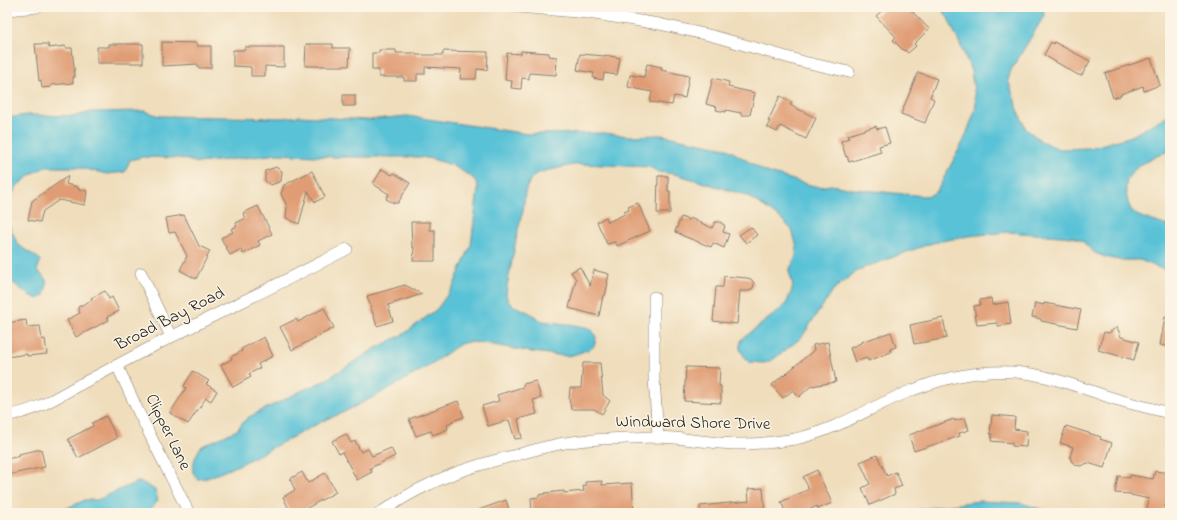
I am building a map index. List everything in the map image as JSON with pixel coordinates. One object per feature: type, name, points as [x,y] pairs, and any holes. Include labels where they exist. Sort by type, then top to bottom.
[{"type":"street","points":[[7,10],[37,7]]},
{"type":"street","points":[[519,7],[588,13],[659,24],[713,36],[804,62],[849,72]]},
{"type":"street","name":"Broad Bay Road","points":[[7,415],[33,408],[54,399],[171,337],[280,284],[347,249]]},
{"type":"street","points":[[141,273],[171,337]]},
{"type":"street","points":[[654,297],[654,378],[658,437]]},
{"type":"street","name":"Clipper Lane","points":[[117,365],[189,513]]},
{"type":"street","name":"Windward Shore Drive","points":[[380,513],[399,500],[431,483],[496,460],[543,448],[572,442],[601,439],[658,437],[740,444],[768,443],[822,432],[912,390],[937,381],[984,372],[1014,372],[1053,378],[1109,398],[1170,413]]},
{"type":"water","points":[[939,7],[990,7],[999,14],[1002,13],[1005,7],[1043,7],[1044,16],[1011,70],[1008,80],[1026,129],[1041,141],[1059,149],[1090,148],[1132,136],[1170,114],[1170,150],[1145,162],[1132,172],[1126,187],[1129,204],[1135,214],[1170,227],[1170,272],[1140,260],[1119,260],[1105,257],[1095,253],[1081,240],[1073,237],[1008,232],[968,236],[932,243],[863,268],[853,274],[834,289],[801,338],[771,361],[764,363],[749,362],[740,349],[742,339],[781,309],[787,302],[792,290],[793,285],[789,271],[796,256],[797,247],[792,230],[780,218],[745,195],[675,174],[658,172],[650,167],[582,164],[573,165],[541,172],[530,180],[525,192],[523,211],[506,295],[508,301],[512,305],[530,313],[542,321],[590,328],[596,337],[595,344],[592,348],[567,356],[531,352],[484,343],[468,342],[460,344],[427,367],[385,391],[327,419],[239,465],[207,478],[197,479],[193,473],[193,466],[196,455],[202,446],[237,430],[249,417],[324,381],[376,348],[404,334],[437,309],[453,287],[471,245],[478,189],[477,183],[472,177],[452,165],[421,157],[335,157],[278,154],[199,163],[179,158],[142,157],[130,160],[125,172],[107,174],[76,167],[45,167],[32,174],[17,186],[9,199],[7,206],[7,118],[27,115],[76,116],[91,112],[145,111],[159,116],[283,118],[299,116],[367,120],[407,116],[528,134],[605,133],[628,136],[661,135],[726,148],[766,172],[810,185],[820,187],[831,185],[853,189],[924,196],[931,195],[937,191],[964,140],[975,111],[976,103],[971,71],[947,16]]},
{"type":"water","points":[[7,220],[18,245],[41,260],[37,270],[47,283],[44,295],[38,299],[29,295],[7,278]]},
{"type":"water","points":[[137,482],[143,483],[155,490],[158,500],[146,513],[56,513],[85,500],[97,500]]},
{"type":"water","points":[[979,501],[1021,503],[1053,513],[894,513]]},
{"type":"building","points":[[886,7],[908,7],[929,29],[914,44],[916,46],[908,53],[893,40],[896,37],[876,16]]},
{"type":"building","points":[[162,42],[197,43],[197,46],[211,46],[211,68],[198,68],[198,64],[162,66]]},
{"type":"building","points":[[1051,42],[1053,44],[1054,42],[1090,61],[1082,75],[1078,75],[1044,55]]},
{"type":"building","points":[[35,44],[48,44],[49,48],[65,46],[66,48],[72,48],[75,77],[73,77],[73,83],[51,85],[51,87],[42,88],[41,80],[39,81]]},
{"type":"building","points":[[109,44],[143,44],[143,63],[97,63],[97,47],[109,47]]},
{"type":"building","points":[[306,44],[333,44],[333,48],[350,48],[349,66],[305,66]]},
{"type":"building","points":[[245,47],[284,47],[284,67],[265,66],[265,76],[251,76],[251,67],[233,66],[233,50],[245,50]]},
{"type":"building","points":[[379,50],[396,50],[396,53],[416,53],[416,55],[443,55],[443,51],[488,52],[487,70],[477,69],[476,79],[460,79],[461,69],[425,67],[425,74],[417,74],[417,81],[404,81],[404,77],[379,77],[379,70],[372,70],[372,53],[379,53]]},
{"type":"building","points":[[521,51],[549,53],[549,56],[557,57],[556,75],[529,73],[529,79],[522,78],[521,89],[511,88],[512,81],[505,80],[507,53],[521,54]]},
{"type":"building","points":[[580,54],[605,55],[620,58],[617,75],[604,73],[603,80],[593,78],[594,73],[577,70]]},
{"type":"building","points":[[1151,58],[1160,85],[1144,91],[1143,86],[1113,98],[1105,73]]},
{"type":"building","points":[[647,64],[662,67],[661,70],[689,76],[685,98],[674,96],[672,105],[650,102],[652,92],[628,87],[630,75],[644,77]]},
{"type":"building","points":[[918,72],[937,79],[930,97],[934,99],[925,123],[901,114]]},
{"type":"building","points":[[713,78],[729,82],[728,87],[755,93],[750,115],[741,115],[741,113],[726,110],[726,112],[716,110],[717,107],[706,104]]},
{"type":"building","points":[[343,95],[355,95],[355,106],[343,106]]},
{"type":"building","points":[[780,96],[792,102],[790,105],[816,118],[806,139],[780,126],[777,132],[767,127],[770,121],[768,121]]},
{"type":"building","points":[[876,126],[877,129],[885,127],[890,143],[879,146],[881,152],[849,162],[841,141],[849,138],[848,135]]},
{"type":"building","points":[[276,167],[282,171],[281,181],[271,185],[265,181],[265,171]]},
{"type":"building","points":[[382,169],[392,175],[394,173],[410,183],[398,203],[394,203],[386,199],[389,194],[373,184]]},
{"type":"building","points":[[312,171],[325,197],[315,202],[308,191],[299,224],[286,218],[287,206],[281,194],[284,185]]},
{"type":"building","points":[[68,176],[66,184],[87,191],[85,205],[59,200],[43,211],[40,222],[28,220],[32,201]]},
{"type":"building","points":[[658,176],[668,176],[670,213],[657,213]]},
{"type":"building","points":[[638,203],[650,231],[617,246],[615,242],[607,244],[597,222],[606,217],[608,222],[625,214],[624,212],[629,210],[628,207]]},
{"type":"building","points":[[258,206],[272,234],[258,241],[260,245],[243,254],[241,249],[230,255],[221,238],[233,232],[231,229],[237,226],[236,223],[246,218],[243,213]]},
{"type":"building","points":[[184,215],[199,246],[210,251],[196,279],[180,270],[187,256],[175,232],[169,233],[166,218]]},
{"type":"building","points":[[681,217],[689,220],[690,218],[712,228],[715,222],[720,222],[725,226],[723,232],[729,234],[724,248],[713,243],[711,247],[675,232]]},
{"type":"building","points":[[411,222],[430,222],[430,230],[435,230],[435,261],[413,261],[414,247],[412,247]]},
{"type":"building","points":[[751,227],[757,235],[746,243],[739,235]]},
{"type":"building","points":[[580,267],[590,286],[594,270],[609,274],[605,296],[603,296],[599,316],[569,308],[576,279],[571,272]]},
{"type":"building","points":[[724,276],[747,278],[751,279],[754,283],[753,288],[749,291],[740,291],[737,324],[713,321],[716,287],[723,287]]},
{"type":"building","points":[[405,285],[422,294],[388,305],[393,321],[377,326],[367,296]]},
{"type":"building","points":[[105,291],[109,299],[112,297],[119,311],[107,317],[109,320],[76,337],[67,320],[80,313],[78,307]]},
{"type":"building","points":[[991,298],[992,305],[1008,302],[1011,324],[998,326],[997,323],[977,325],[974,306],[980,305],[980,300]]},
{"type":"building","points":[[1035,303],[1044,305],[1044,303],[1081,310],[1077,328],[1041,321],[1041,319],[1032,317]]},
{"type":"building","points":[[324,308],[334,328],[292,350],[280,327],[296,319],[298,322]]},
{"type":"building","points":[[1165,317],[1170,318],[1170,347],[1160,345]]},
{"type":"building","points":[[943,318],[947,338],[914,344],[910,325]]},
{"type":"building","points":[[26,320],[27,327],[40,326],[42,340],[45,339],[47,354],[27,356],[27,354],[7,357],[7,323]]},
{"type":"building","points":[[1117,327],[1121,337],[1139,342],[1134,360],[1098,350],[1104,332],[1109,333]]},
{"type":"building","points":[[891,332],[896,347],[890,349],[891,352],[868,361],[867,358],[855,362],[850,348],[861,342]]},
{"type":"building","points":[[264,337],[273,356],[258,364],[260,368],[249,374],[251,377],[233,387],[221,365],[242,351],[241,349]]},
{"type":"building","points":[[828,342],[836,382],[811,386],[799,397],[793,390],[783,398],[772,385],[814,350],[813,345]]},
{"type":"building","points":[[583,363],[600,363],[603,395],[610,401],[602,414],[594,409],[571,409],[569,399],[570,388],[581,388]]},
{"type":"building","points":[[686,367],[720,368],[719,386],[721,386],[721,403],[684,401]]},
{"type":"building","points":[[193,371],[209,381],[206,384],[217,391],[211,401],[206,398],[188,424],[170,413],[186,388],[184,386]]},
{"type":"building","points":[[536,381],[541,398],[533,400],[537,414],[518,419],[522,438],[515,439],[509,420],[488,426],[482,406],[499,401],[497,395],[523,387],[523,384]]},
{"type":"building","points":[[458,401],[464,417],[452,421],[453,422],[447,425],[448,429],[433,435],[431,431],[416,436],[409,419]]},
{"type":"building","points":[[992,415],[1015,417],[1014,429],[1027,431],[1026,447],[1012,446],[1012,443],[991,441],[992,434],[990,434]]},
{"type":"building","points":[[106,416],[117,438],[78,458],[68,439],[93,426],[92,423]]},
{"type":"building","points":[[965,418],[969,430],[959,433],[960,436],[914,451],[909,435],[954,419],[955,421]]},
{"type":"building","points":[[1066,426],[1101,437],[1100,439],[1112,443],[1104,468],[1088,463],[1080,466],[1072,462],[1070,457],[1073,447],[1060,443]]},
{"type":"building","points":[[346,434],[351,443],[355,441],[361,452],[368,449],[372,456],[391,448],[395,456],[370,468],[372,472],[357,480],[342,452],[339,454],[332,441]]},
{"type":"building","points":[[41,449],[45,467],[7,475],[7,459],[20,456],[19,454]]},
{"type":"building","points":[[877,455],[887,476],[896,472],[902,486],[894,489],[895,494],[870,505],[862,488],[870,484],[860,462]]},
{"type":"building","points":[[817,470],[832,503],[818,509],[817,506],[803,513],[786,513],[781,502],[809,489],[803,477]]},
{"type":"building","points":[[1155,471],[1170,473],[1170,501],[1165,505],[1164,513],[1146,513],[1149,499],[1131,494],[1115,493],[1118,476],[1130,478],[1130,475],[1153,479]]},
{"type":"building","points":[[302,472],[308,483],[325,473],[336,492],[298,513],[291,513],[283,497],[295,490],[290,479]]},
{"type":"building","points":[[602,481],[602,485],[632,483],[634,513],[532,513],[531,498],[539,497],[539,495],[545,493],[584,491],[583,486],[586,486],[585,482]]},
{"type":"building","points":[[763,488],[765,513],[700,513],[700,506],[749,501],[748,489]]},
{"type":"building","points":[[506,500],[510,513],[473,513],[473,512]]}]
